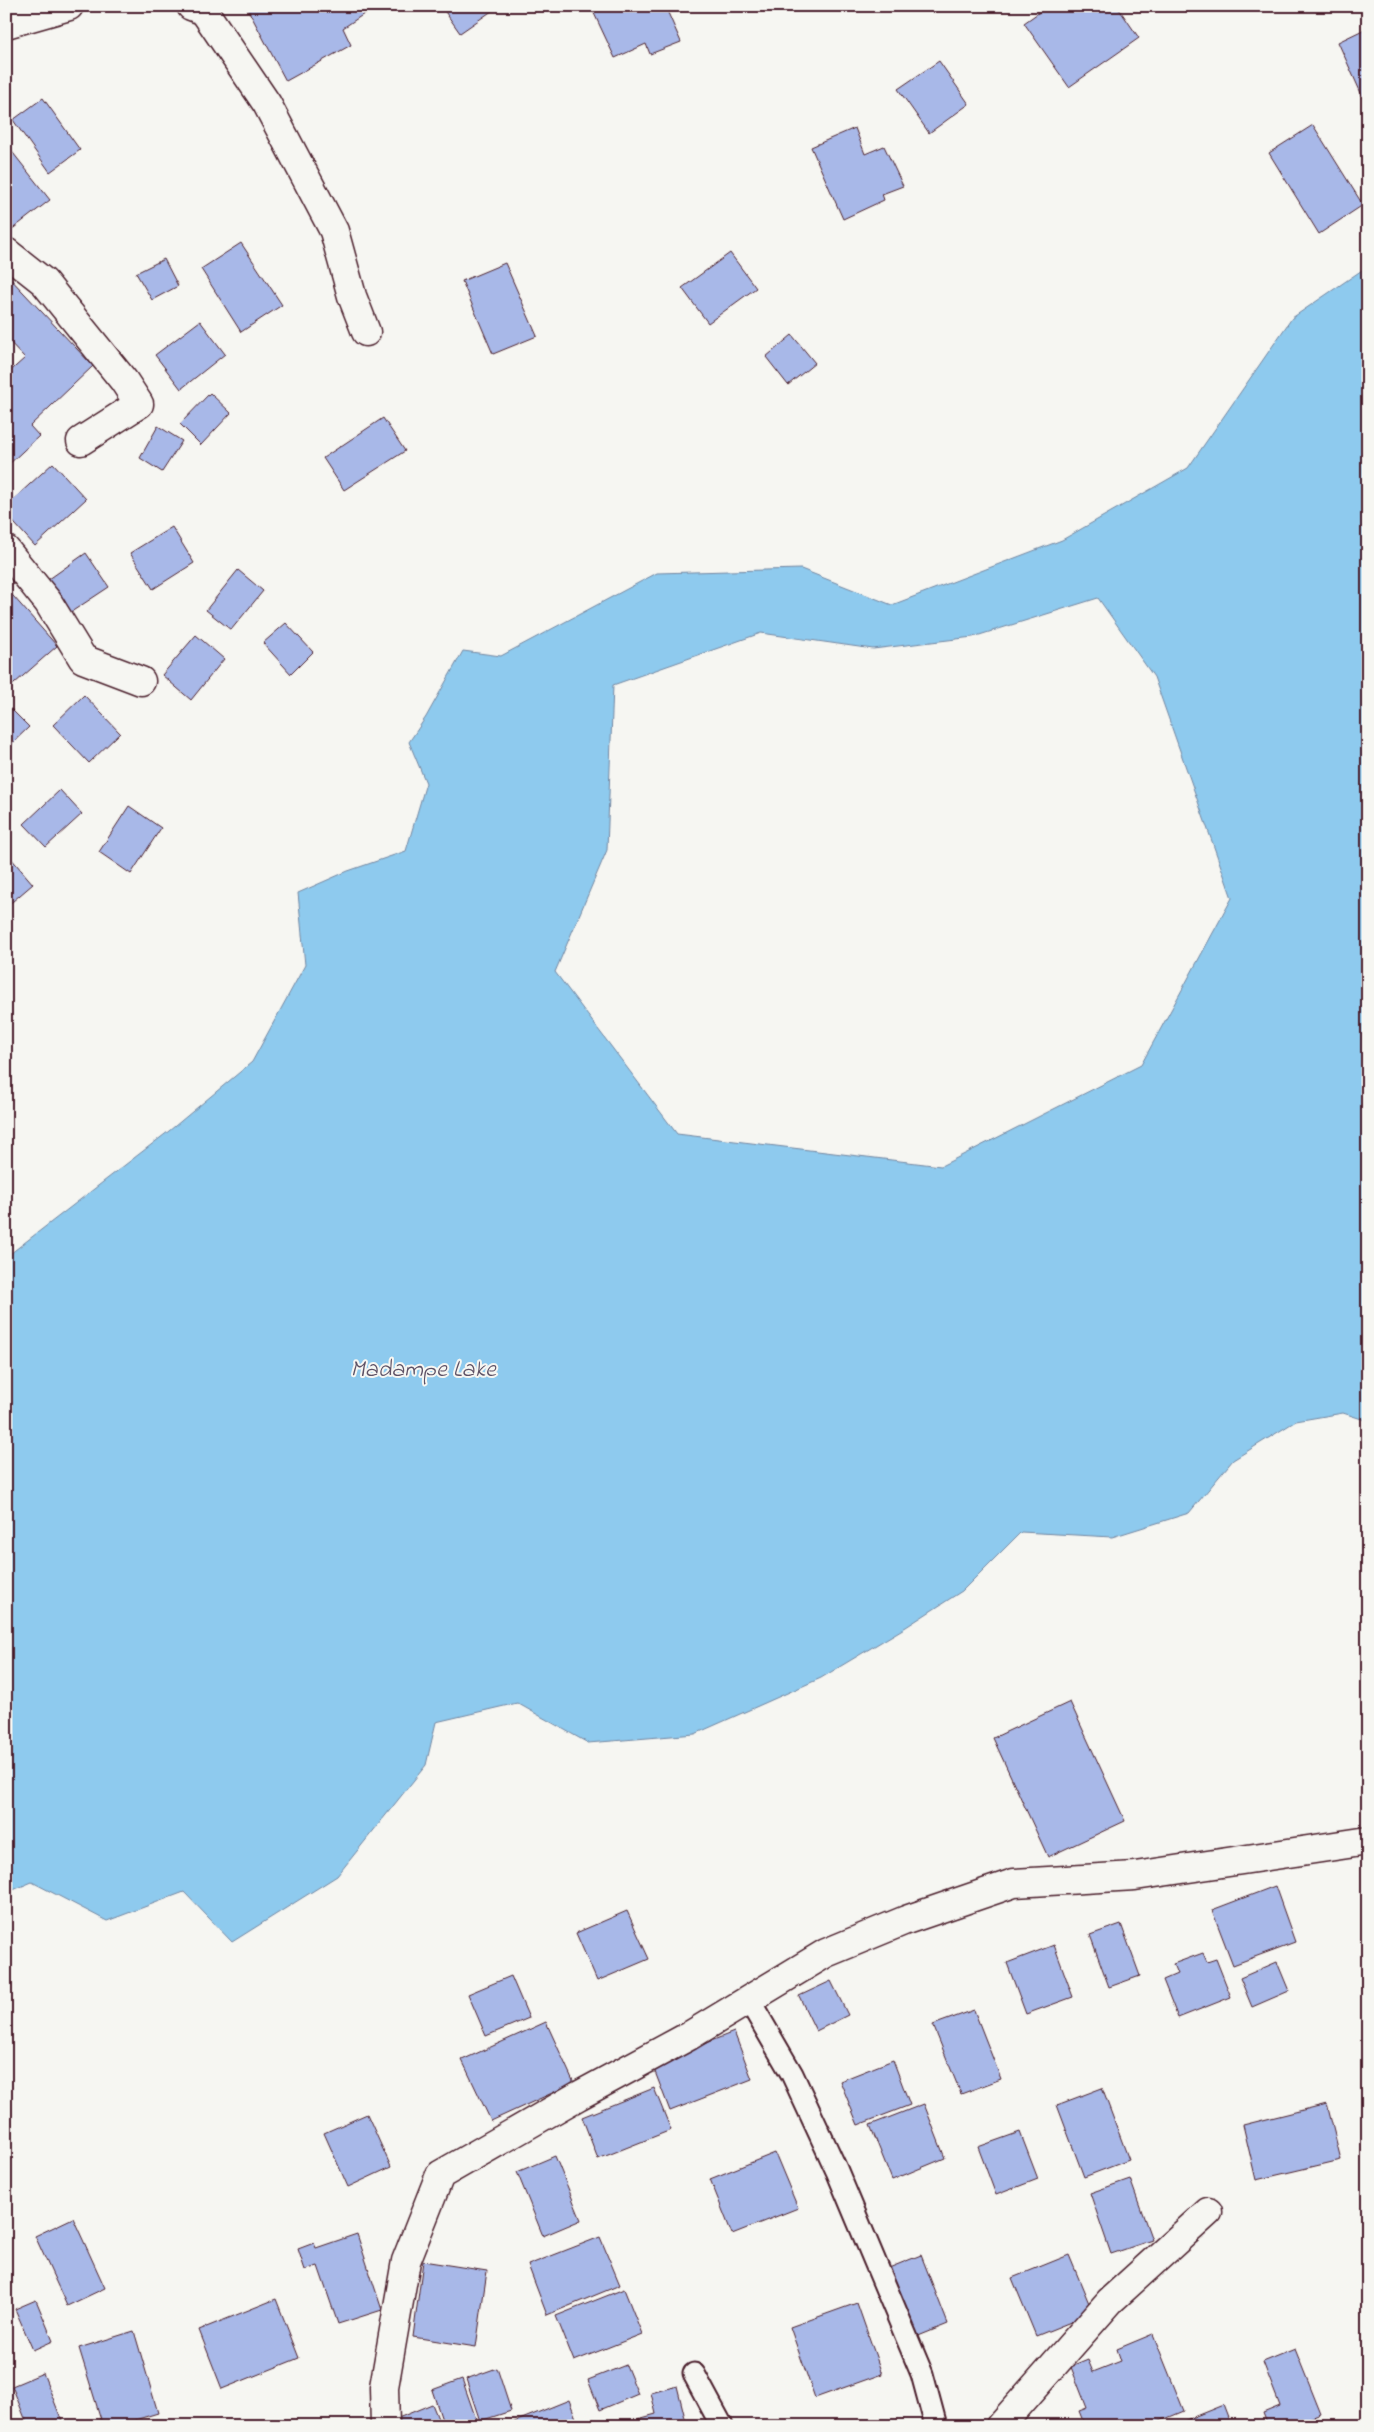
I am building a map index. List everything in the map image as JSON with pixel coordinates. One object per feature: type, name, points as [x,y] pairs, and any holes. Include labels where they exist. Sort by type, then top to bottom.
[{"type":"street","points":[[6,24],[70,6]]},
{"type":"street","points":[[191,6],[204,11],[267,104],[334,231],[352,296],[366,332]]},
{"type":"street","points":[[6,252],[44,282],[124,381],[139,404],[81,441]]},
{"type":"street","points":[[6,550],[48,602],[83,659],[141,681]]},
{"type":"street","points":[[385,2426],[384,2387],[406,2261],[440,2175],[749,2000],[826,1953],[906,1920],[1014,1883],[1135,1876],[1368,1841]]},
{"type":"street","points":[[1000,2426],[1110,2301],[1208,2212]]},
{"type":"lane","points":[[749,2000],[792,2074],[837,2171],[922,2374],[936,2426]]},
{"type":"lane","points":[[694,2374],[722,2426]]},
{"type":"water","name":"Madampe Lake","points":[[1368,266],[1368,1421],[1343,1413],[1296,1421],[1233,1460],[1189,1513],[1112,1537],[1021,1532],[962,1591],[906,1627],[821,1678],[695,1734],[588,1743],[517,1703],[436,1722],[426,1765],[337,1876],[232,1942],[184,1892],[107,1921],[32,1882],[6,1893],[6,1257],[169,1131],[252,1062],[305,965],[298,893],[348,871],[406,851],[426,783],[409,742],[426,717],[463,651],[501,656],[657,573],[801,569],[892,605],[1062,540],[1188,468],[1292,318]],"holes":[[[1098,598],[1154,677],[1232,898],[1141,1065],[941,1166],[677,1134],[555,972],[607,850],[613,685],[761,633],[873,649],[973,637]]]},
{"type":"building","points":[[246,6],[376,6],[343,28],[351,45],[286,81]]},
{"type":"building","points":[[441,6],[499,6],[460,33]]},
{"type":"building","points":[[598,6],[665,6],[681,42],[650,54],[646,44],[615,58],[592,9]]},
{"type":"building","points":[[1048,6],[1117,6],[1139,38],[1069,87],[1024,23]]},
{"type":"building","points":[[1365,29],[1368,35],[1368,101],[1365,102],[1338,42]]},
{"type":"building","points":[[939,61],[969,104],[929,133],[898,89]]},
{"type":"building","points":[[43,98],[80,150],[50,172],[13,120]]},
{"type":"building","points":[[1313,125],[1363,205],[1319,234],[1269,153]]},
{"type":"building","points":[[855,128],[865,154],[884,146],[903,186],[882,194],[884,200],[843,219],[811,147]]},
{"type":"building","points":[[6,144],[50,200],[6,234]]},
{"type":"building","points":[[241,243],[282,305],[241,332],[201,269]]},
{"type":"building","points":[[730,253],[756,288],[708,323],[682,288]]},
{"type":"building","points":[[164,259],[178,286],[152,300],[136,273]]},
{"type":"building","points":[[505,263],[537,336],[493,354],[462,281]]},
{"type":"building","points":[[6,274],[93,366],[30,426],[39,436],[6,467],[6,375],[25,358],[6,338]]},
{"type":"building","points":[[200,321],[225,354],[181,389],[155,355]]},
{"type":"building","points":[[792,335],[815,363],[788,385],[766,357]]},
{"type":"building","points":[[210,393],[231,413],[201,445],[180,424]]},
{"type":"building","points":[[383,418],[405,451],[344,490],[323,458]]},
{"type":"building","points":[[158,426],[182,441],[162,472],[140,458]]},
{"type":"building","points":[[53,463],[86,499],[35,546],[6,514],[6,506]]},
{"type":"building","points":[[172,527],[194,563],[153,589],[130,553]]},
{"type":"building","points":[[86,553],[109,587],[65,616],[42,584]]},
{"type":"building","points":[[238,570],[263,591],[231,630],[206,610]]},
{"type":"building","points":[[6,588],[57,646],[6,691]]},
{"type":"building","points":[[286,623],[313,652],[291,674],[263,643]]},
{"type":"building","points":[[196,635],[224,659],[191,700],[162,675]]},
{"type":"building","points":[[84,695],[120,733],[89,763],[53,725]]},
{"type":"building","points":[[6,704],[29,727],[6,749]]},
{"type":"building","points":[[60,790],[82,814],[46,847],[24,824]]},
{"type":"building","points":[[129,806],[161,828],[131,874],[99,852]]},
{"type":"building","points":[[10,857],[33,884],[6,907],[6,859]]},
{"type":"building","points":[[1070,1702],[1125,1821],[1048,1857],[993,1738]]},
{"type":"building","points":[[1275,1886],[1295,1942],[1233,1965],[1212,1910]]},
{"type":"building","points":[[627,1911],[649,1959],[597,1981],[576,1933]]},
{"type":"building","points":[[1121,1924],[1140,1976],[1109,1987],[1090,1935]]},
{"type":"building","points":[[1054,1945],[1073,1997],[1026,2014],[1007,1963]]},
{"type":"building","points":[[1203,1953],[1207,1962],[1216,1959],[1231,1997],[1178,2018],[1163,1980],[1177,1974],[1173,1964]]},
{"type":"building","points":[[1277,1962],[1289,1991],[1252,2007],[1240,1978]]},
{"type":"building","points":[[511,1976],[529,2018],[486,2036],[468,1994]]},
{"type":"building","points":[[831,1981],[848,2015],[816,2031],[799,1996]]},
{"type":"building","points":[[974,2010],[1001,2079],[961,2094],[933,2025]]},
{"type":"building","points":[[546,2022],[574,2083],[491,2121],[462,2060]]},
{"type":"building","points":[[734,2032],[752,2079],[670,2111],[652,2064]]},
{"type":"building","points":[[893,2060],[910,2105],[858,2125],[840,2081]]},
{"type":"building","points":[[654,2088],[671,2130],[598,2159],[582,2117]]},
{"type":"building","points":[[1102,2088],[1129,2160],[1084,2177],[1057,2105]]},
{"type":"building","points":[[924,2104],[945,2158],[892,2180],[870,2125]]},
{"type":"building","points":[[1327,2104],[1341,2160],[1256,2180],[1243,2125]]},
{"type":"building","points":[[367,2114],[391,2167],[348,2187],[324,2133]]},
{"type":"building","points":[[1020,2132],[1038,2179],[996,2195],[978,2147]]},
{"type":"building","points":[[775,2153],[798,2208],[732,2234],[710,2179]]},
{"type":"building","points":[[555,2156],[581,2220],[543,2236],[517,2172]]},
{"type":"building","points":[[1130,2179],[1152,2240],[1111,2254],[1090,2193]]},
{"type":"building","points":[[73,2218],[105,2288],[67,2306],[35,2236]]},
{"type":"building","points":[[357,2234],[382,2310],[338,2324],[318,2266],[305,2270],[298,2249],[314,2243],[316,2248]]},
{"type":"building","points":[[600,2237],[620,2285],[547,2315],[528,2265]]},
{"type":"building","points":[[921,2255],[948,2324],[911,2339],[884,2270]]},
{"type":"building","points":[[1069,2255],[1093,2313],[1036,2336],[1012,2278]]},
{"type":"building","points":[[423,2261],[487,2271],[476,2347],[413,2337]]},
{"type":"building","points":[[624,2289],[642,2334],[574,2361],[556,2316]]},
{"type":"building","points":[[276,2299],[299,2358],[222,2389],[199,2330]]},
{"type":"building","points":[[36,2300],[53,2341],[33,2350],[15,2309]]},
{"type":"building","points":[[857,2303],[882,2374],[815,2398],[790,2327]]},
{"type":"building","points":[[134,2331],[158,2413],[115,2426],[103,2426],[79,2348]]},
{"type":"building","points":[[1153,2334],[1184,2411],[1148,2426],[1085,2426],[1079,2411],[1087,2408],[1071,2367],[1088,2360],[1093,2372],[1121,2361],[1117,2349]]},
{"type":"building","points":[[1295,2349],[1321,2414],[1295,2424],[1296,2426],[1268,2426],[1263,2413],[1280,2406],[1263,2362]]},
{"type":"building","points":[[626,2365],[638,2394],[600,2410],[588,2380]]},
{"type":"building","points":[[497,2368],[511,2411],[480,2421],[466,2379]]},
{"type":"building","points":[[43,2373],[62,2421],[50,2426],[28,2426],[12,2386]]},
{"type":"building","points":[[462,2379],[477,2422],[465,2426],[444,2426],[432,2390]]},
{"type":"building","points":[[677,2386],[687,2426],[613,2426],[656,2414],[651,2393]]},
{"type":"building","points":[[569,2400],[579,2426],[507,2425]]},
{"type":"building","points":[[432,2404],[441,2426],[393,2426],[391,2421]]},
{"type":"building","points":[[1223,2405],[1231,2426],[1171,2426]]}]
